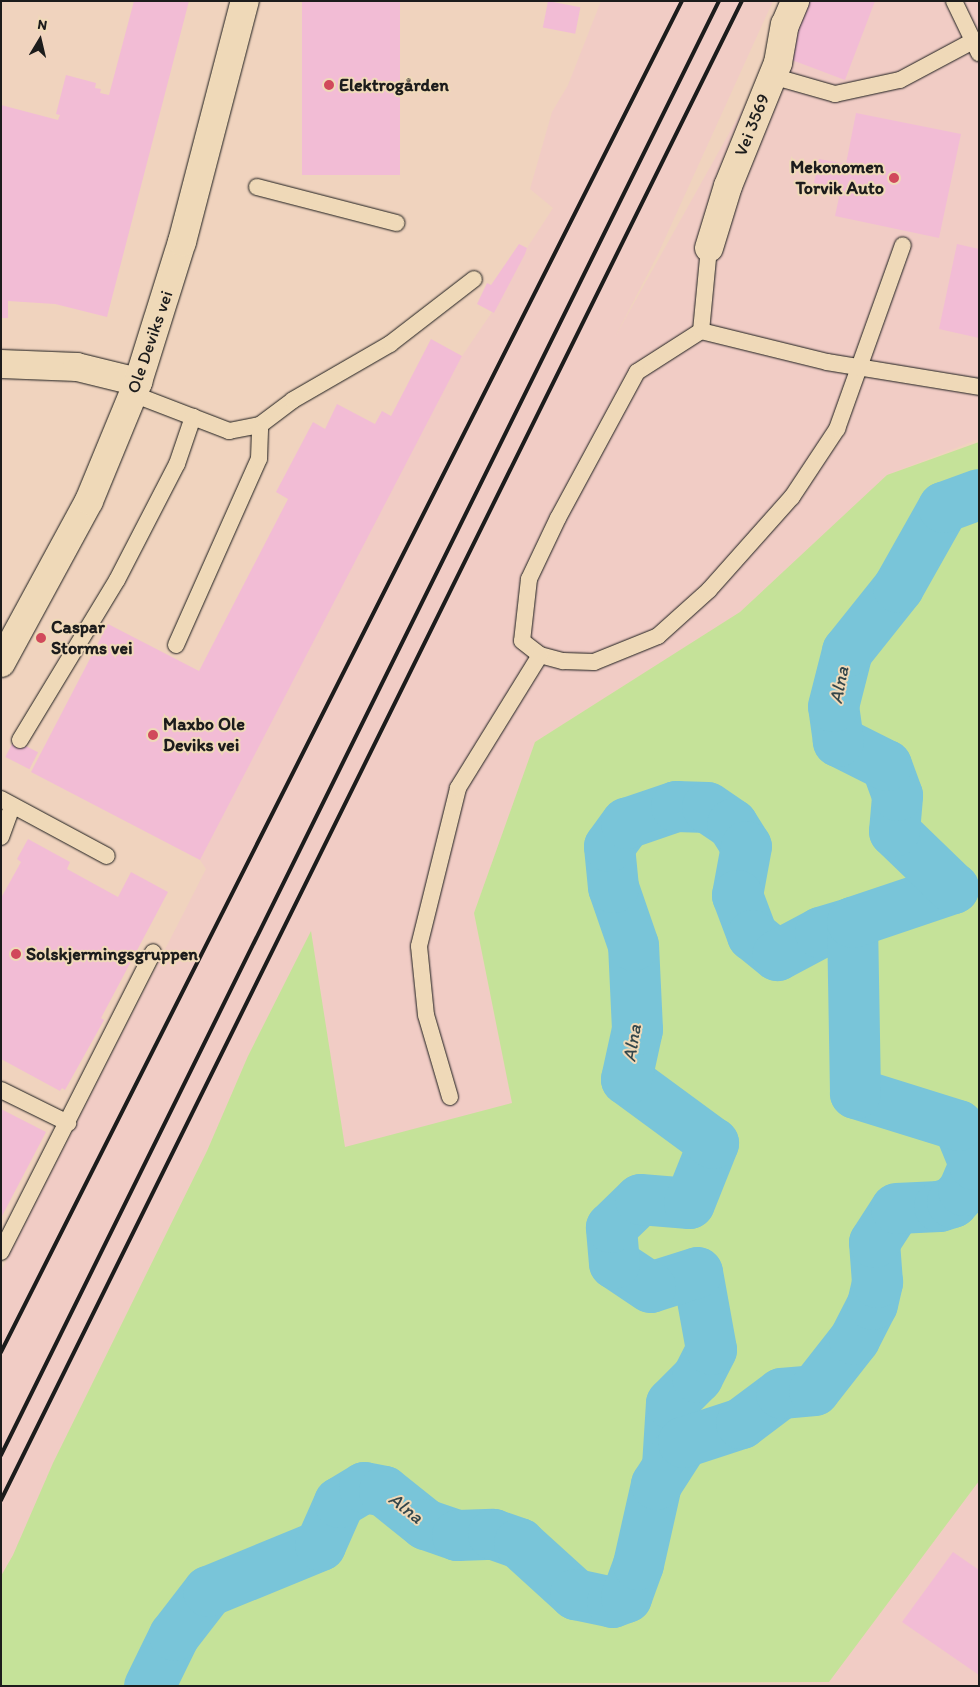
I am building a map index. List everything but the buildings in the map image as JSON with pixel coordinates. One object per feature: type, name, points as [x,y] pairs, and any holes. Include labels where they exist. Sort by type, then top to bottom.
[{"type":"street","name":"Ole Deviks vei","points":[[1,663],[89,501],[135,388],[182,242],[245,1]]},
{"type":"street","name":"Vei 3569","points":[[710,248],[728,186],[772,76],[794,1]]},
{"type":"street","points":[[1,364],[77,366],[135,388]]},
{"type":"lane","points":[[772,76],[835,94],[900,80],[976,47],[954,1]]},
{"type":"lane","points":[[257,188],[396,224]]},
{"type":"lane","points":[[903,245],[859,367],[836,429],[792,497],[709,590],[658,636],[594,662],[563,661],[540,655],[522,641],[530,579],[558,518],[637,372],[700,331],[859,367],[979,387]]},
{"type":"lane","points":[[700,331],[710,248]]},
{"type":"lane","points":[[135,388],[193,417],[229,432],[260,425],[293,400],[390,344],[474,279]]},
{"type":"lane","points":[[20,740],[117,580],[177,464],[193,417]]},
{"type":"lane","points":[[176,645],[259,459],[260,425]]},
{"type":"lane","points":[[450,1097],[426,1016],[419,946],[458,788],[540,655]]},
{"type":"lane","points":[[1,837],[7,802],[107,856]]},
{"type":"lane","points":[[1,1252],[153,952]]},
{"type":"lane","points":[[1,1090],[68,1123]]},
{"type":"shaded area","points":[[601,1],[773,1],[658,254],[615,337],[803,1],[979,1],[979,439],[887,475],[740,612],[535,742],[474,913],[512,1103],[345,1148],[311,932],[248,1056],[207,1151],[53,1463],[13,1555],[1,1576],[1,1271],[206,869],[200,860],[462,356],[492,312],[494,313],[527,248],[553,208],[530,189],[552,112],[568,85]]},
{"type":"shaded area","points":[[979,1481],[979,1686],[464,1686],[829,1682]]},
{"type":"green space","points":[[979,442],[979,1481],[829,1682],[1,1686],[1,1576],[13,1555],[53,1463],[207,1151],[248,1056],[311,931],[345,1147],[512,1103],[474,913],[535,742],[740,612],[887,475]]},
{"type":"waterway","name":"Alna","points":[[149,1686],[174,1635],[208,1591],[320,1545],[339,1502],[364,1487],[384,1491],[425,1524],[457,1535],[493,1534],[519,1543],[575,1594],[612,1602],[626,1597],[638,1564],[656,1484],[683,1442],[741,1423],[781,1393],[814,1390],[854,1339],[872,1304],[877,1282],[874,1242],[896,1208],[939,1206],[952,1202],[963,1190],[974,1164],[958,1125],[855,1093],[852,922],[953,888],[894,831],[897,795],[886,765],[838,741],[833,706],[847,651],[898,587],[943,507],[979,494]]},
{"type":"waterway","name":"Alna","points":[[667,1466],[671,1403],[697,1377],[711,1349],[697,1272],[650,1287],[614,1263],[611,1227],[640,1199],[689,1203],[713,1143],[626,1079],[637,1029],[633,945],[613,887],[609,846],[626,823],[676,806],[707,807],[732,824],[746,846],[737,895],[752,935],[777,955],[820,932],[852,922]]},
{"type":"railway","points":[[1,1352],[682,1]]},
{"type":"railway","points":[[1,1455],[719,1]]},
{"type":"railway","points":[[1,1500],[742,1]]},
{"type":"place","name":"Elektrogården","points":[[329,85]]},
{"type":"place","name":"Mekonomen Torvik Auto","points":[[894,178]]},
{"type":"place","name":"Caspar Storms vei","points":[[41,638]]},
{"type":"place","name":"Maxbo Ole Deviks vei","points":[[153,735]]},
{"type":"place","name":"Solskjermingsgruppen","points":[[16,954]]}]
